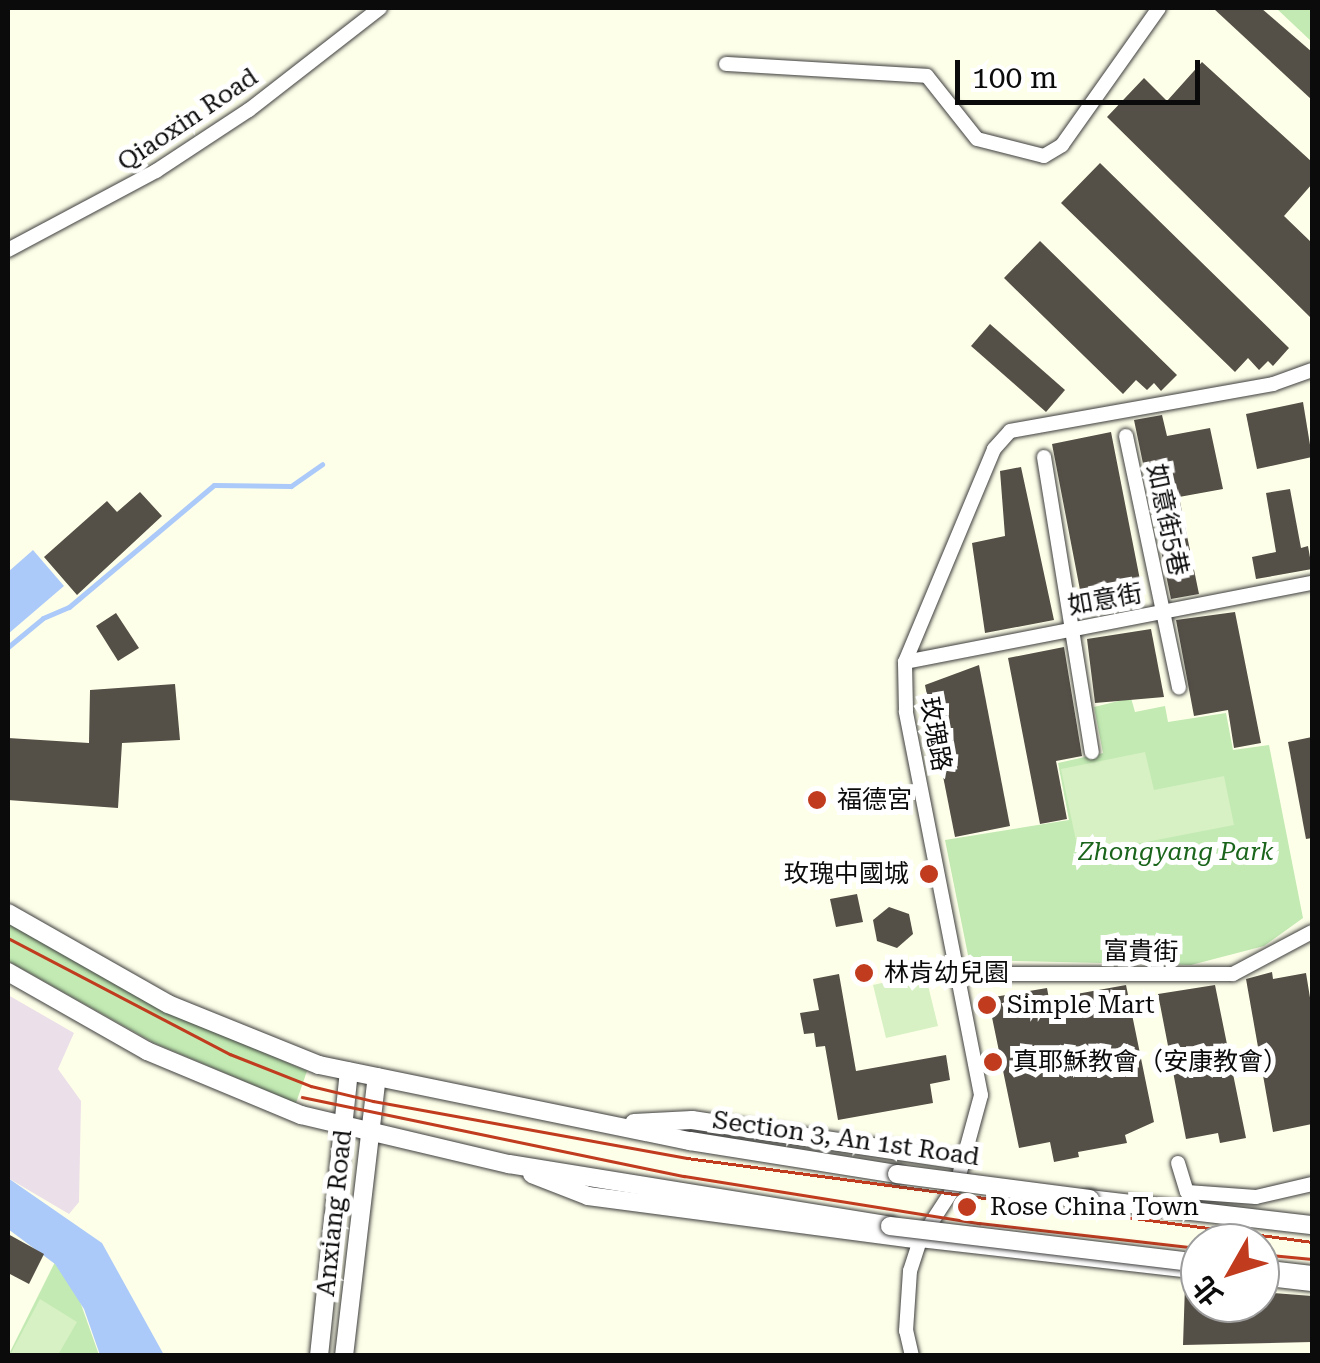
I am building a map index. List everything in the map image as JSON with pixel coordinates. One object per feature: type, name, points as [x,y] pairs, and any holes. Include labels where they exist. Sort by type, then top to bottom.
[{"type":"street","name":"Qiaoxin Road","points":[[8,250],[156,172],[380,8]]},
{"type":"street","points":[[726,64],[927,76],[978,139],[1044,156],[1077,125],[1159,8]]},
{"type":"street","name":"玫瑰路","points":[[912,1356],[906,1296],[920,1240],[965,1161],[981,1095],[906,711],[905,662],[994,449],[1010,431],[1273,384],[1312,370]]},
{"type":"street","name":"如意街5巷","points":[[1126,436],[1178,687]]},
{"type":"street","points":[[1044,458],[1092,752]]},
{"type":"street","name":"如意街","points":[[905,662],[1312,583]]},
{"type":"street","name":"Section 3, An 1st Road","points":[[8,912],[168,1004],[349,1072],[898,1174],[1312,1225]]},
{"type":"street","name":"富貴街","points":[[957,974],[1232,974],[1312,932]]},
{"type":"street","points":[[8,972],[147,1051],[343,1127],[508,1164],[890,1226],[1180,1261]]},
{"type":"street","name":"Anxiang Road","points":[[320,1356],[349,1072]]},
{"type":"street","name":"Anxiang Road","points":[[344,1356],[377,1077]]},
{"type":"street","points":[[614,1124],[692,1120],[965,1161]]},
{"type":"street","points":[[508,1164],[588,1196],[1180,1270]]},
{"type":"street","points":[[1178,1164],[1187,1192],[1256,1197],[1312,1184]]},
{"type":"street","points":[[1280,1272],[1312,1275]]},
{"type":"street","points":[[1280,1280],[1312,1284]]},
{"type":"shaded area","points":[[8,995],[74,1033],[58,1069],[81,1101],[79,1202],[69,1214],[8,1178]]},
{"type":"green space","points":[[1276,8],[1312,8],[1312,42]]},
{"type":"green space","name":"Zhongyang Park","points":[[1131,698],[1135,712],[1165,706],[1168,722],[1226,713],[1233,750],[1269,745],[1303,918],[1264,946],[1191,965],[969,960],[945,840],[1069,820],[1058,763],[1103,753],[1094,707]]},
{"type":"green space","points":[[1145,752],[1154,790],[1224,776],[1234,825],[1079,855],[1061,769]]},
{"type":"green space","points":[[8,922],[165,1011],[307,1071],[296,1103],[154,1043],[8,961]]},
{"type":"green space","points":[[925,973],[938,1026],[886,1038],[873,985]]},
{"type":"green space","points":[[57,1258],[65,1259],[99,1355],[8,1356]]},
{"type":"green space","points":[[40,1299],[77,1322],[58,1355],[10,1355]]},
{"type":"water","points":[[33,550],[64,586],[8,634],[8,572]]},
{"type":"water","points":[[8,1178],[102,1243],[164,1355],[100,1355],[84,1309],[55,1264],[8,1229]]},
{"type":"building","points":[[1213,8],[1261,8],[1312,52],[1312,100]]},
{"type":"building","points":[[1202,62],[1312,162],[1312,184],[1284,216],[1312,243],[1312,319],[1107,117],[1144,78],[1167,101]]},
{"type":"building","points":[[1100,163],[1289,348],[1273,366],[1268,361],[1259,370],[1248,358],[1235,372],[1061,203]]},
{"type":"building","points":[[1040,241],[1177,375],[1161,391],[1154,383],[1147,390],[1136,380],[1123,394],[1004,278]]},
{"type":"building","points":[[990,324],[1065,390],[1046,412],[971,346]]},
{"type":"building","points":[[1303,402],[1312,457],[1257,469],[1246,414]]},
{"type":"building","points":[[1162,415],[1167,436],[1210,428],[1223,489],[1179,497],[1199,594],[1171,599],[1134,420]]},
{"type":"building","points":[[1111,432],[1140,580],[1108,585],[1113,611],[1085,616],[1052,444]]},
{"type":"building","points":[[1021,467],[1054,620],[985,633],[972,543],[1005,536],[1000,471]]},
{"type":"building","points":[[1290,489],[1301,548],[1308,546],[1312,569],[1256,579],[1252,557],[1276,552],[1266,493]]},
{"type":"building","points":[[140,492],[162,516],[77,595],[44,557],[107,501],[117,512]]},
{"type":"building","points":[[1235,612],[1261,743],[1234,748],[1228,710],[1194,716],[1176,620]]},
{"type":"building","points":[[116,613],[139,648],[118,661],[96,626]]},
{"type":"building","points":[[1151,629],[1164,697],[1095,703],[1087,639]]},
{"type":"building","points":[[1064,647],[1082,756],[1056,761],[1067,819],[1040,824],[1008,658]]},
{"type":"building","points":[[979,665],[1010,826],[955,837],[925,685]]},
{"type":"building","points":[[175,684],[180,740],[122,743],[118,808],[8,800],[8,738],[89,743],[90,690]]},
{"type":"building","points":[[1312,737],[1312,838],[1306,839],[1288,742]]},
{"type":"building","points":[[857,894],[863,922],[836,927],[830,899]]},
{"type":"building","points":[[889,907],[909,914],[913,934],[897,948],[877,941],[873,920]]},
{"type":"building","points":[[1272,972],[1273,979],[1306,973],[1312,1010],[1312,1124],[1273,1132],[1246,979]]},
{"type":"building","points":[[839,974],[856,1071],[946,1055],[950,1080],[930,1084],[933,1103],[838,1120],[825,1046],[816,1047],[814,1033],[804,1034],[800,1013],[819,1010],[813,979]]},
{"type":"building","points":[[1126,985],[1154,1122],[1125,1135],[1127,1143],[1078,1152],[1079,1157],[1054,1162],[1050,1142],[1019,1148],[988,998],[1047,988],[1049,999]]},
{"type":"building","points":[[1215,985],[1246,1138],[1220,1143],[1218,1133],[1186,1139],[1158,994]]},
{"type":"building","points":[[8,1234],[44,1254],[29,1284],[8,1273]]},
{"type":"building","points":[[1280,1294],[1312,1296],[1312,1342],[1183,1345],[1184,1323],[1280,1323]]},
{"type":"waterway","points":[[8,647],[43,618],[69,607],[214,485],[291,486],[322,464]]},
{"type":"tram line","points":[[8,938],[230,1054],[311,1086],[373,1101],[687,1158],[1312,1242]]},
{"type":"tram line","points":[[302,1097],[684,1176],[979,1223],[1180,1246]]},
{"type":"tram line","points":[[1280,1256],[1312,1259]]},
{"type":"place","name":"福德宮","points":[[817,800]]},
{"type":"place","name":"玫瑰中國城","points":[[929,874]]},
{"type":"place","name":"林肯幼兒園","points":[[864,973]]},
{"type":"place","name":"Simple Mart","points":[[987,1005]]},
{"type":"place","name":"真耶穌教會（安康教會）","points":[[993,1062]]},
{"type":"place","name":"Rose China Town","points":[[967,1207]]}]
